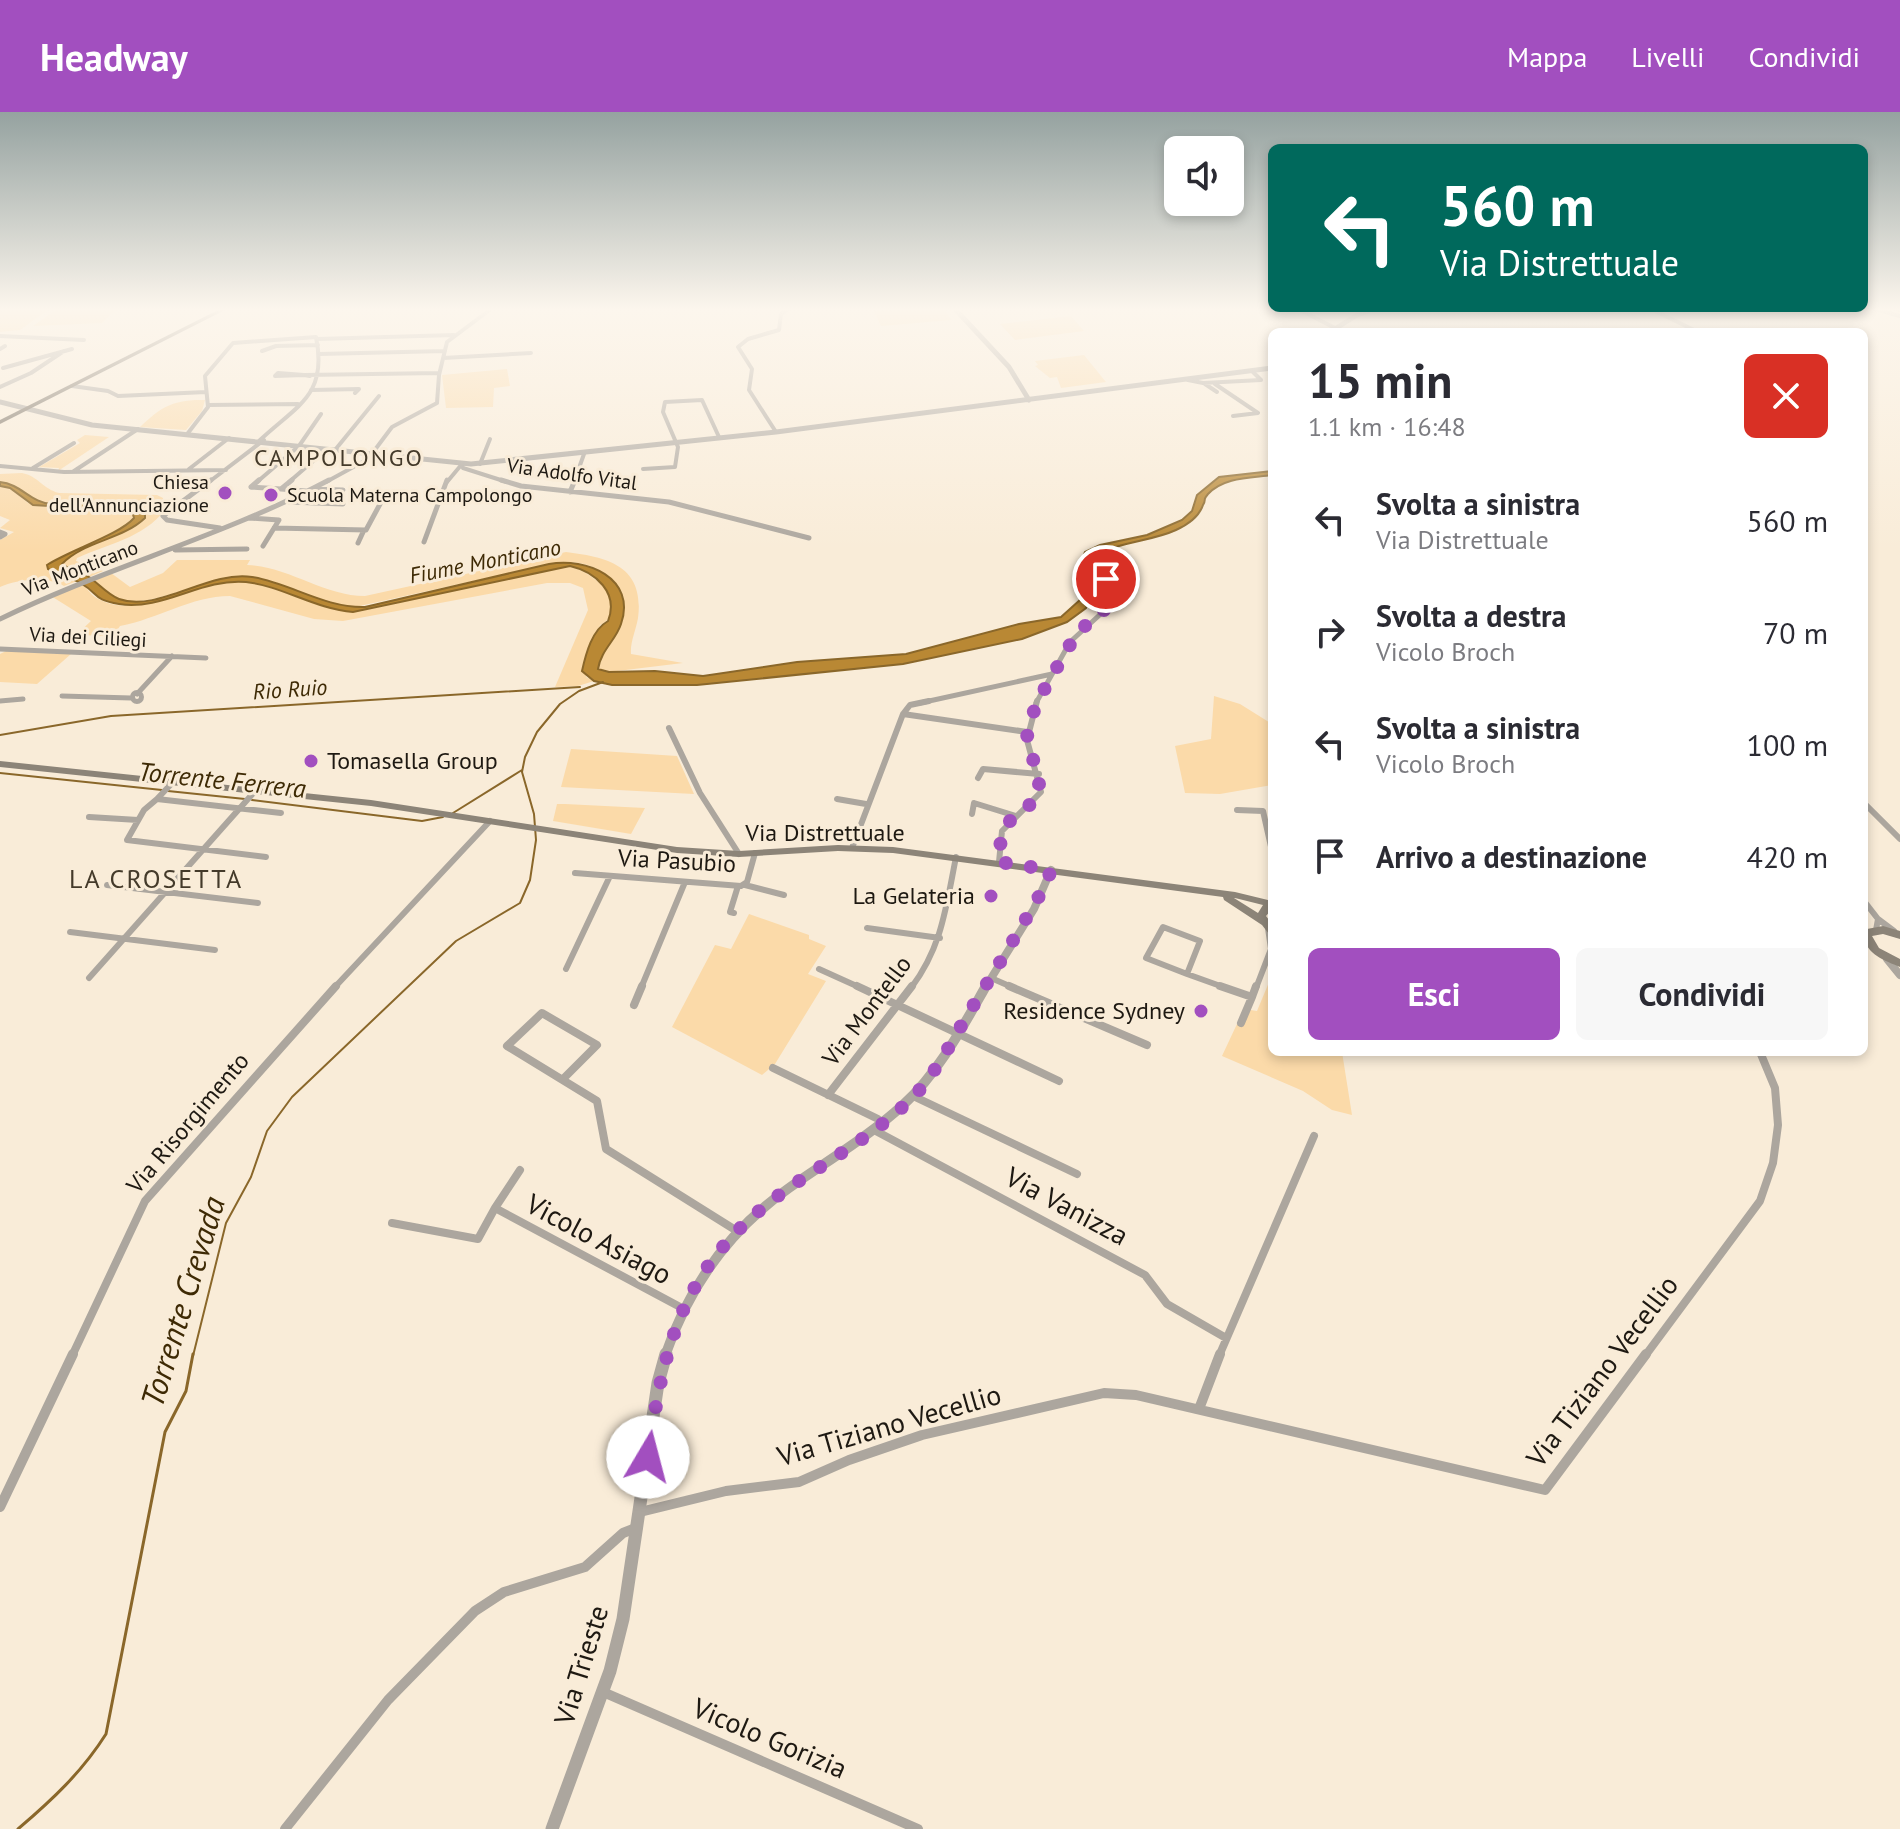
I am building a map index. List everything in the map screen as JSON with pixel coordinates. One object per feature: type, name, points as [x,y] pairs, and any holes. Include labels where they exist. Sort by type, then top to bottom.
[{"type":"main road","points":[[0,422],[16,410],[35,409],[67,389]]},
{"type":"main road","name":"Via Distrettuale","points":[[0,764],[435,813],[677,850],[739,854],[852,848],[999,862],[1202,890]]},
{"type":"main road","points":[[1202,890],[1268,903]]},
{"type":"main road","points":[[1202,890],[1236,902],[1267,927]]},
{"type":"main road","points":[[1267,927],[1262,912],[1268,907]]},
{"type":"main road","points":[[1872,926],[1900,934]]},
{"type":"main road","points":[[1868,945],[1887,959],[1900,963]]},
{"type":"street","points":[[95,389],[121,396],[206,392],[208,405],[188,433]]},
{"type":"street","points":[[222,528],[163,519],[167,512],[226,470],[274,430],[311,390],[353,389]]},
{"type":"street","points":[[355,393],[359,389]]},
{"type":"street","name":"Via Monticano","points":[[0,619],[66,588],[173,549],[311,490],[373,455],[392,427],[437,403],[438,389]]},
{"type":"street","points":[[749,389],[776,432]]},
{"type":"street","points":[[1022,389],[1029,400]]},
{"type":"street","points":[[424,542],[448,478],[462,464],[584,454],[1115,389]]},
{"type":"street","points":[[1213,389],[1217,392]]},
{"type":"street","points":[[1222,389],[1258,413],[1233,417]]},
{"type":"street","points":[[335,450],[379,396]]},
{"type":"street","points":[[643,469],[675,467],[676,443],[663,412],[665,402],[702,400],[719,437]]},
{"type":"street","points":[[0,402],[16,410]]},
{"type":"street","points":[[208,405],[299,404]]},
{"type":"street","name":"Via Adolfo Vital","points":[[35,409],[79,423],[462,464],[463,468],[501,482],[669,502],[809,538]]},
{"type":"street","points":[[321,414],[299,446],[251,487],[343,490]]},
{"type":"street","points":[[72,472],[138,429]]},
{"type":"street","points":[[248,440],[274,430]]},
{"type":"street","points":[[261,441],[266,434]]},
{"type":"street","points":[[187,470],[229,438]]},
{"type":"street","points":[[480,464],[490,439]]},
{"type":"street","points":[[31,469],[74,443]]},
{"type":"street","points":[[281,489],[327,449]]},
{"type":"street","points":[[570,492],[584,454]]},
{"type":"street","points":[[0,466],[72,472],[226,470]]},
{"type":"street","points":[[358,543],[386,493]]},
{"type":"street","points":[[285,502],[343,504]]},
{"type":"street","points":[[247,518],[279,520],[263,546]]},
{"type":"street","points":[[274,528],[364,530]]},
{"type":"street","name":"Via Monticano","points":[[173,549],[247,549]]},
{"type":"street","points":[[999,862],[1000,835],[1039,796],[1039,774],[1028,747],[1027,732],[1037,702],[1078,631],[1103,613],[1109,594],[1106,579]]},
{"type":"street","name":"Via dei Ciliegi","points":[[1,649],[206,658]]},
{"type":"street","name":"Via dei Ciliegi","points":[[62,696],[134,696],[172,656]]},
{"type":"street","points":[[852,848],[866,804],[903,714],[910,705],[1052,674]]},
{"type":"street","points":[[0,701],[23,699]]},
{"type":"street","points":[[903,714],[1027,732]]},
{"type":"street","points":[[669,728],[700,793],[739,854]]},
{"type":"street","points":[[978,778],[983,769],[1039,774]]},
{"type":"street","points":[[172,783],[146,808],[127,840],[266,857]]},
{"type":"street","points":[[89,978],[254,792]]},
{"type":"street","points":[[159,798],[281,813]]},
{"type":"street","points":[[837,799],[866,804]]},
{"type":"street","points":[[972,814],[974,803],[1008,811],[1016,816]]},
{"type":"street","points":[[1868,807],[1900,839]]},
{"type":"street","points":[[1237,810],[1268,812]]},
{"type":"street","points":[[1263,811],[1268,833]]},
{"type":"street","points":[[89,817],[138,820]]},
{"type":"street","name":"Via Risorgimento","points":[[0,1507],[145,1201],[282,1044],[490,821]]},
{"type":"street","name":"Via Pasubio","points":[[575,873],[741,886],[755,853]]},
{"type":"street","name":"Via Montello","points":[[828,1095],[926,968],[940,938],[956,857]]},
{"type":"street","points":[[639,1520],[665,1352],[682,1308],[709,1265],[737,1231],[769,1202],[913,1096],[991,978],[1033,909],[1051,870]]},
{"type":"street","points":[[566,969],[610,876]]},
{"type":"street","points":[[634,1005],[685,882]]},
{"type":"street","points":[[107,885],[258,903]]},
{"type":"street","points":[[734,913],[730,912],[741,886],[784,895]]},
{"type":"street","points":[[1187,974],[1200,941],[1163,927],[1146,958],[1187,974],[1252,997]]},
{"type":"street","points":[[867,928],[940,938]]},
{"type":"street","points":[[70,932],[215,950]]},
{"type":"street","points":[[1887,959],[1900,975]]},
{"type":"street","points":[[1241,1023],[1268,961]]},
{"type":"street","points":[[819,969],[1059,1081]]},
{"type":"street","points":[[991,978],[1147,1045]]},
{"type":"street","points":[[563,1079],[597,1045],[542,1013],[507,1046],[597,1101],[602,1115],[601,1139],[606,1149],[737,1231]]},
{"type":"street","name":"Via Tiziano Vecellio","points":[[285,1829],[371,1718],[466,1620],[492,1598],[514,1587],[549,1581],[586,1566],[639,1520],[717,1492],[799,1482],[849,1460],[922,1435],[1104,1393],[1136,1395],[1545,1490],[1760,1201],[1771,1174],[1778,1123],[1774,1076],[1762,1056]]},
{"type":"street","name":"Via Vanizza","points":[[773,1068],[828,1095],[1145,1275],[1167,1304],[1226,1338]]},
{"type":"street","name":"Via Vanizza","points":[[913,1096],[1077,1174]]},
{"type":"street","points":[[1199,1409],[1226,1338],[1314,1136]]},
{"type":"street","name":"Vicolo Asiago","points":[[392,1223],[478,1239],[520,1170]]},
{"type":"street","name":"Vicolo Asiago","points":[[495,1208],[682,1308]]},
{"type":"street","name":"Via Trieste","points":[[552,1829],[603,1692],[627,1602],[639,1520]]},
{"type":"street","name":"Vicolo Gorizia","points":[[603,1692],[918,1829]]},
{"type":"shaded area","points":[[444,389],[494,389],[493,407],[446,408]]},
{"type":"shaded area","points":[[205,400],[202,411],[186,430],[140,427],[168,406]]},
{"type":"shaded area","points":[[85,435],[109,437],[58,471],[59,468],[39,467],[80,443],[77,440]]},
{"type":"shaded area","points":[[1268,471],[1268,475],[1238,479],[1214,488],[1206,496],[1196,517],[1176,530],[1094,557],[1094,590],[1086,608],[1067,622],[1022,639],[903,664],[697,685],[612,685],[594,681],[582,671],[594,636],[608,621],[610,601],[603,585],[588,573],[570,566],[353,612],[325,607],[273,588],[246,582],[213,585],[135,605],[100,599],[78,582],[48,569],[47,565],[127,524],[134,518],[132,511],[33,505],[10,488],[0,486],[0,482],[7,483],[45,503],[124,503],[145,512],[145,518],[136,525],[81,550],[62,564],[86,575],[119,599],[134,602],[150,600],[219,579],[252,577],[335,604],[365,607],[549,564],[578,564],[605,574],[622,594],[624,608],[621,624],[598,669],[703,676],[797,662],[906,654],[1019,624],[1061,617],[1081,599],[1081,561],[1085,552],[1100,545],[1147,535],[1182,520],[1192,511],[1197,495],[1219,477]]},
{"type":"shaded area","points":[[22,473],[59,493],[157,495],[163,498],[165,510],[136,534],[77,558],[76,561],[103,571],[89,577],[62,564],[145,518],[136,506],[44,503],[0,482],[0,474]]},
{"type":"shaded area","points":[[0,486],[10,488],[28,503],[128,509],[134,518],[117,530],[47,565],[77,581],[64,586],[32,580],[0,587],[0,540],[14,532],[0,528],[10,520],[0,516]]},
{"type":"shaded area","points":[[566,552],[608,561],[629,575],[639,600],[631,654],[683,663],[609,672],[598,669],[607,645],[621,626],[620,590],[597,569],[580,563],[549,564],[355,607],[325,601],[252,577],[224,579],[158,598],[128,602],[117,599],[93,580],[111,573],[130,587],[163,573],[177,560],[250,560],[247,565],[277,570],[350,595],[365,596]]},
{"type":"shaded area","points":[[566,566],[597,581],[612,599],[613,608],[610,617],[600,625],[586,677],[594,681],[578,686],[555,687],[588,610],[583,588],[570,583],[547,583],[343,621],[314,619],[230,596],[216,597],[120,626],[110,641],[111,636],[76,635],[91,621],[51,596],[82,584],[95,597],[111,604],[129,606],[222,583],[239,582],[268,587],[324,606],[353,612]]},
{"type":"shaded area","points":[[6,651],[71,654],[37,684],[0,682],[0,654]]},
{"type":"shaded area","points":[[1214,696],[1240,704],[1268,722],[1268,786],[1220,794],[1185,793],[1175,746],[1211,739]]},
{"type":"shaded area","points":[[571,749],[677,756],[694,794],[561,787]]},
{"type":"shaded area","points":[[557,804],[645,808],[631,834],[553,821]]},
{"type":"shaded area","points":[[749,914],[809,935],[809,939],[826,946],[808,974],[826,981],[775,1064],[762,1075],[672,1027],[715,945],[731,949]]},
{"type":"shaded area","points":[[1268,985],[1268,1056],[1343,1056],[1352,1115],[1332,1110],[1303,1091],[1222,1056],[1244,1009],[1257,1011]]},
{"type":"waterway","name":"Torrente Crevada","points":[[193,1356],[226,1223],[251,1177],[267,1131],[292,1097],[456,941],[520,903],[530,880],[536,840],[534,814],[522,772],[525,757],[537,732],[560,704],[579,691],[603,682]]},
{"type":"waterway","name":"Rio Ruio","points":[[0,735],[111,716],[580,687]]},
{"type":"waterway","name":"Torrente Ferrera","points":[[453,813],[522,770]]},
{"type":"waterway","name":"Torrente Ferrera","points":[[0,773],[162,790]]},
{"type":"waterway","name":"Torrente Ferrera","points":[[168,791],[245,799]]},
{"type":"waterway","name":"Torrente Ferrera","points":[[252,800],[422,821],[443,817]]},
{"type":"waterway","name":"Torrente Crevada","points":[[18,1829],[66,1785],[106,1734],[165,1432],[186,1391],[193,1354]]},
{"type":"place","name":"Chiesa dell'Annunciazione","points":[[225,493]]},
{"type":"place","name":"Scuola Materna Campolongo","points":[[271,495]]},
{"type":"place","name":"Tomasella Group","points":[[311,761]]},
{"type":"place","name":"La Gelateria","points":[[991,896]]},
{"type":"place","name":"Residence Sydney","points":[[1201,1011]]},
{"type":"district","name":"CAMPOLONGO","points":[[339,458]]},
{"type":"district","name":"LA CROSETTA","points":[[156,879]]},
{"type":"route","points":[[648,1457],[665,1352],[682,1308],[709,1265],[726,1243],[769,1202],[884,1122],[913,1096],[941,1059],[1033,909],[1051,870],[999,862],[1000,835],[1013,818],[1039,796],[1039,774],[1028,747],[1027,732],[1037,702],[1078,631],[1103,613],[1109,594],[1106,579]]},
{"type":"water label","name":"Fiume Monticano","points":[[485,561]]}]
